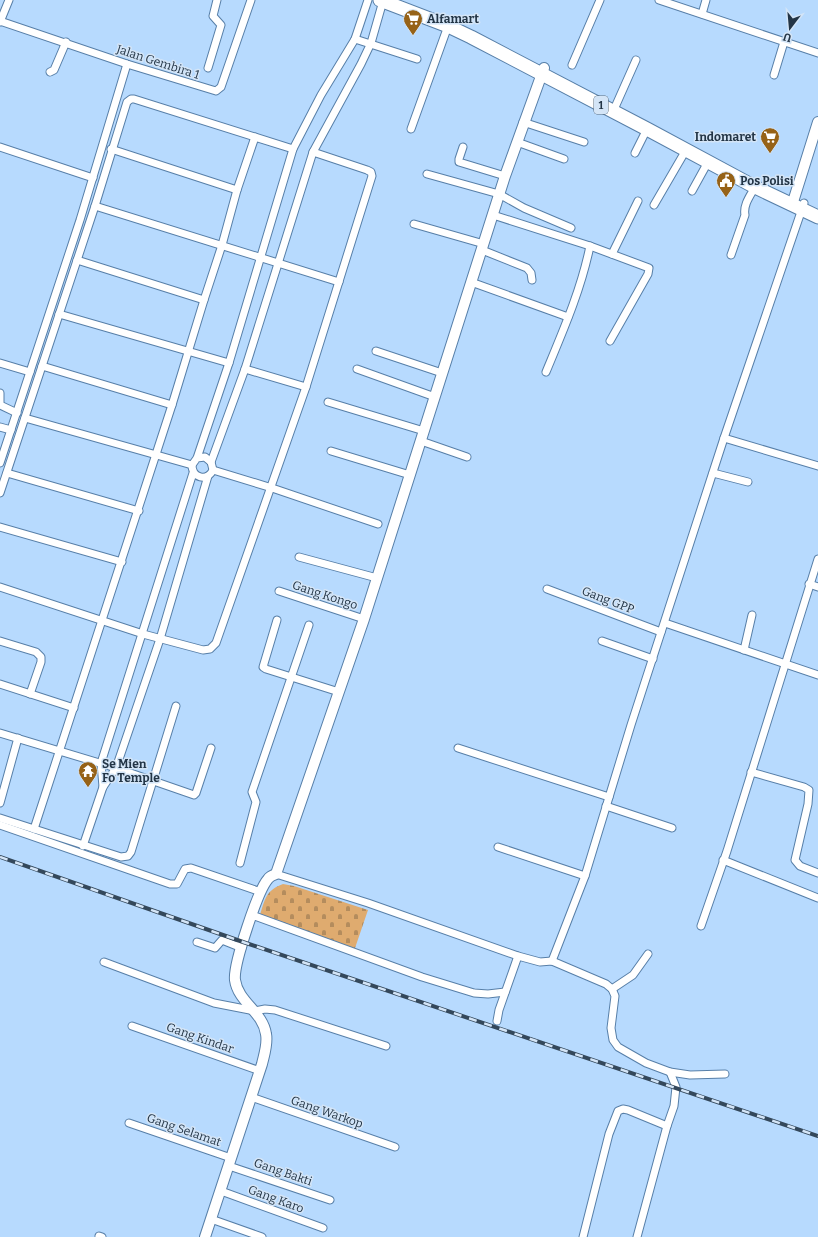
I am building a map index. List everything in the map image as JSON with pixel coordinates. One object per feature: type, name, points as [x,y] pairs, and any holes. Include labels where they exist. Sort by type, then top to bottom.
[{"type":"highway","name":"1","points":[[399,0],[451,20],[647,130],[755,188],[818,210]]},
{"type":"highway","name":"1","points":[[382,1],[448,26],[616,105],[746,174],[818,217]]},
{"type":"main road","points":[[205,1237],[260,1071],[267,1039],[261,1020],[242,997],[236,986],[236,969],[242,948],[252,914],[261,892],[268,879],[276,874],[364,619],[499,194],[542,71]]},
{"type":"main road","points":[[798,204],[818,122]]},
{"type":"street","points":[[0,21],[9,0]]},
{"type":"street","points":[[208,68],[221,24],[213,16],[217,0]]},
{"type":"street","name":"Jalan Gembira 1","points":[[0,21],[213,91],[218,90],[221,87],[251,0]]},
{"type":"street","points":[[103,787],[101,763],[193,473],[192,465],[196,458],[229,363],[293,149],[321,95],[355,39],[368,0]]},
{"type":"street","points":[[572,65],[600,0]]},
{"type":"street","points":[[659,0],[818,53]]},
{"type":"street","points":[[702,14],[706,0]]},
{"type":"street","points":[[213,470],[211,462],[245,369],[313,152],[361,64],[370,43],[382,1]]},
{"type":"street","points":[[411,129],[448,26]]},
{"type":"street","points":[[355,39],[417,59]]},
{"type":"street","points":[[50,72],[54,70],[66,42]]},
{"type":"street","points":[[774,76],[784,42]]},
{"type":"street","points":[[616,105],[636,60]]},
{"type":"street","points":[[0,463],[93,178],[127,64]]},
{"type":"street","points":[[0,493],[95,206],[126,103],[132,99],[293,149]]},
{"type":"street","points":[[524,122],[584,142]]},
{"type":"street","points":[[635,153],[647,130]]},
{"type":"street","points":[[34,829],[122,562],[255,137]]},
{"type":"street","points":[[517,142],[564,159]]},
{"type":"street","points":[[0,147],[93,178]]},
{"type":"street","points":[[463,147],[459,162],[505,176]]},
{"type":"street","points":[[111,149],[238,190]]},
{"type":"street","points":[[654,205],[686,150]]},
{"type":"street","points":[[0,587],[160,639],[203,650],[210,649],[216,643],[272,488],[306,387],[340,282],[372,174],[367,170],[313,152]]},
{"type":"street","points":[[692,191],[708,162]]},
{"type":"street","points":[[427,174],[499,194],[524,208],[572,228]]},
{"type":"street","points":[[731,255],[745,215],[745,206],[755,188]]},
{"type":"street","points":[[612,254],[638,201]]},
{"type":"street","points":[[552,960],[585,876],[661,632],[724,438],[769,307],[798,204]]},
{"type":"street","points":[[95,206],[340,282]]},
{"type":"street","points":[[493,215],[590,246],[650,269],[610,341]]},
{"type":"street","points":[[414,224],[483,247],[527,268],[531,273],[532,280]]},
{"type":"street","points":[[546,372],[586,269],[590,246]]},
{"type":"street","points":[[77,260],[204,300]]},
{"type":"street","points":[[471,282],[568,317]]},
{"type":"street","points":[[59,314],[229,363]]},
{"type":"street","points":[[376,351],[442,373]]},
{"type":"street","points":[[0,363],[30,372]]},
{"type":"street","points":[[42,366],[172,405]]},
{"type":"street","points":[[245,369],[306,387]]},
{"type":"street","points":[[357,369],[435,397]]},
{"type":"street","points":[[0,393],[1,406],[16,413]]},
{"type":"street","points":[[328,402],[424,431]]},
{"type":"street","points":[[25,418],[192,465]]},
{"type":"street","points":[[0,427],[11,430]]},
{"type":"street","points":[[724,438],[818,466]]},
{"type":"street","points":[[421,441],[468,457]]},
{"type":"street","points":[[331,451],[410,475]]},
{"type":"street","points":[[196,458],[204,457],[211,462]]},
{"type":"street","points":[[213,470],[272,488],[378,524]]},
{"type":"street","points":[[83,846],[103,787],[116,768],[160,639],[208,476],[213,470]]},
{"type":"street","points":[[7,473],[138,511]]},
{"type":"street","points":[[193,473],[200,478],[208,476]]},
{"type":"street","points":[[713,473],[748,482]]},
{"type":"street","points":[[0,527],[122,562]]},
{"type":"street","points":[[299,557],[377,578]]},
{"type":"street","points":[[701,926],[786,664],[818,558]]},
{"type":"street","points":[[810,584],[818,587]]},
{"type":"street","name":"Gang GPP","points":[[547,589],[661,632]]},
{"type":"street","name":"Gang Kongo","points":[[279,591],[364,619]]},
{"type":"street","points":[[744,650],[752,614]]},
{"type":"street","points":[[277,620],[263,665],[266,669],[339,692]]},
{"type":"street","points":[[665,623],[818,675]]},
{"type":"street","points":[[240,863],[256,802],[252,792],[309,625]]},
{"type":"street","points":[[0,641],[36,652],[41,657],[41,662],[30,694]]},
{"type":"street","points":[[602,641],[653,659]]},
{"type":"street","points":[[0,684],[74,708]]},
{"type":"street","points":[[0,818],[121,857],[129,854],[176,706]]},
{"type":"street","points":[[0,733],[101,763],[195,795],[211,748]]},
{"type":"street","points":[[0,803],[18,738]]},
{"type":"street","points":[[458,748],[609,797]]},
{"type":"street","points":[[751,772],[804,787],[809,790],[808,804],[794,860],[800,866],[818,873]]},
{"type":"street","points":[[606,806],[672,828]]},
{"type":"street","points":[[0,826],[170,884],[177,884],[185,869],[191,868],[261,892]]},
{"type":"street","points":[[498,847],[585,876]]},
{"type":"street","points":[[723,860],[818,898]]},
{"type":"street","points":[[276,874],[368,903],[518,956],[540,962],[552,960],[606,984],[612,989],[615,996],[611,1028],[613,1040],[618,1047],[640,1060],[670,1072],[690,1075],[725,1074]]},
{"type":"street","points":[[252,914],[422,977],[474,993],[488,994],[505,992]]},
{"type":"street","points":[[197,942],[215,948],[223,940],[242,948]]},
{"type":"street","points":[[612,989],[633,975],[648,954]]},
{"type":"street","points":[[497,1021],[499,1010],[518,956]]},
{"type":"street","points":[[104,962],[214,1003],[255,1011],[265,1009],[274,1010],[386,1046]]},
{"type":"street","name":"Gang Kindar","points":[[132,1026],[260,1071]]},
{"type":"street","points":[[637,1237],[667,1126],[674,1106],[676,1087],[670,1072]]},
{"type":"street","name":"Gang Warkop","points":[[251,1097],[395,1147]]},
{"type":"street","points":[[583,1237],[608,1134],[618,1111],[623,1108],[667,1126]]},
{"type":"street","name":"Gang Selamat","points":[[130,1123],[230,1162]]},
{"type":"street","name":"Gang Bakti","points":[[230,1162],[330,1200]]},
{"type":"street","name":"Gang Karo","points":[[221,1191],[323,1228]]},
{"type":"street","points":[[211,1219],[262,1237]]},
{"type":"green space","points":[[283,884],[294,886],[368,910],[354,951],[260,915],[267,896],[277,886]]},
{"type":"railway","points":[[0,857],[243,942],[818,1136]]},
{"type":"place","name":"Alfamart","points":[[413,36]]},
{"type":"place","name":"Indomaret","points":[[770,154]]},
{"type":"place","name":"Pos Polisi","points":[[726,198]]},
{"type":"place","name":"Se Mien Fo Temple","points":[[88,788]]}]
